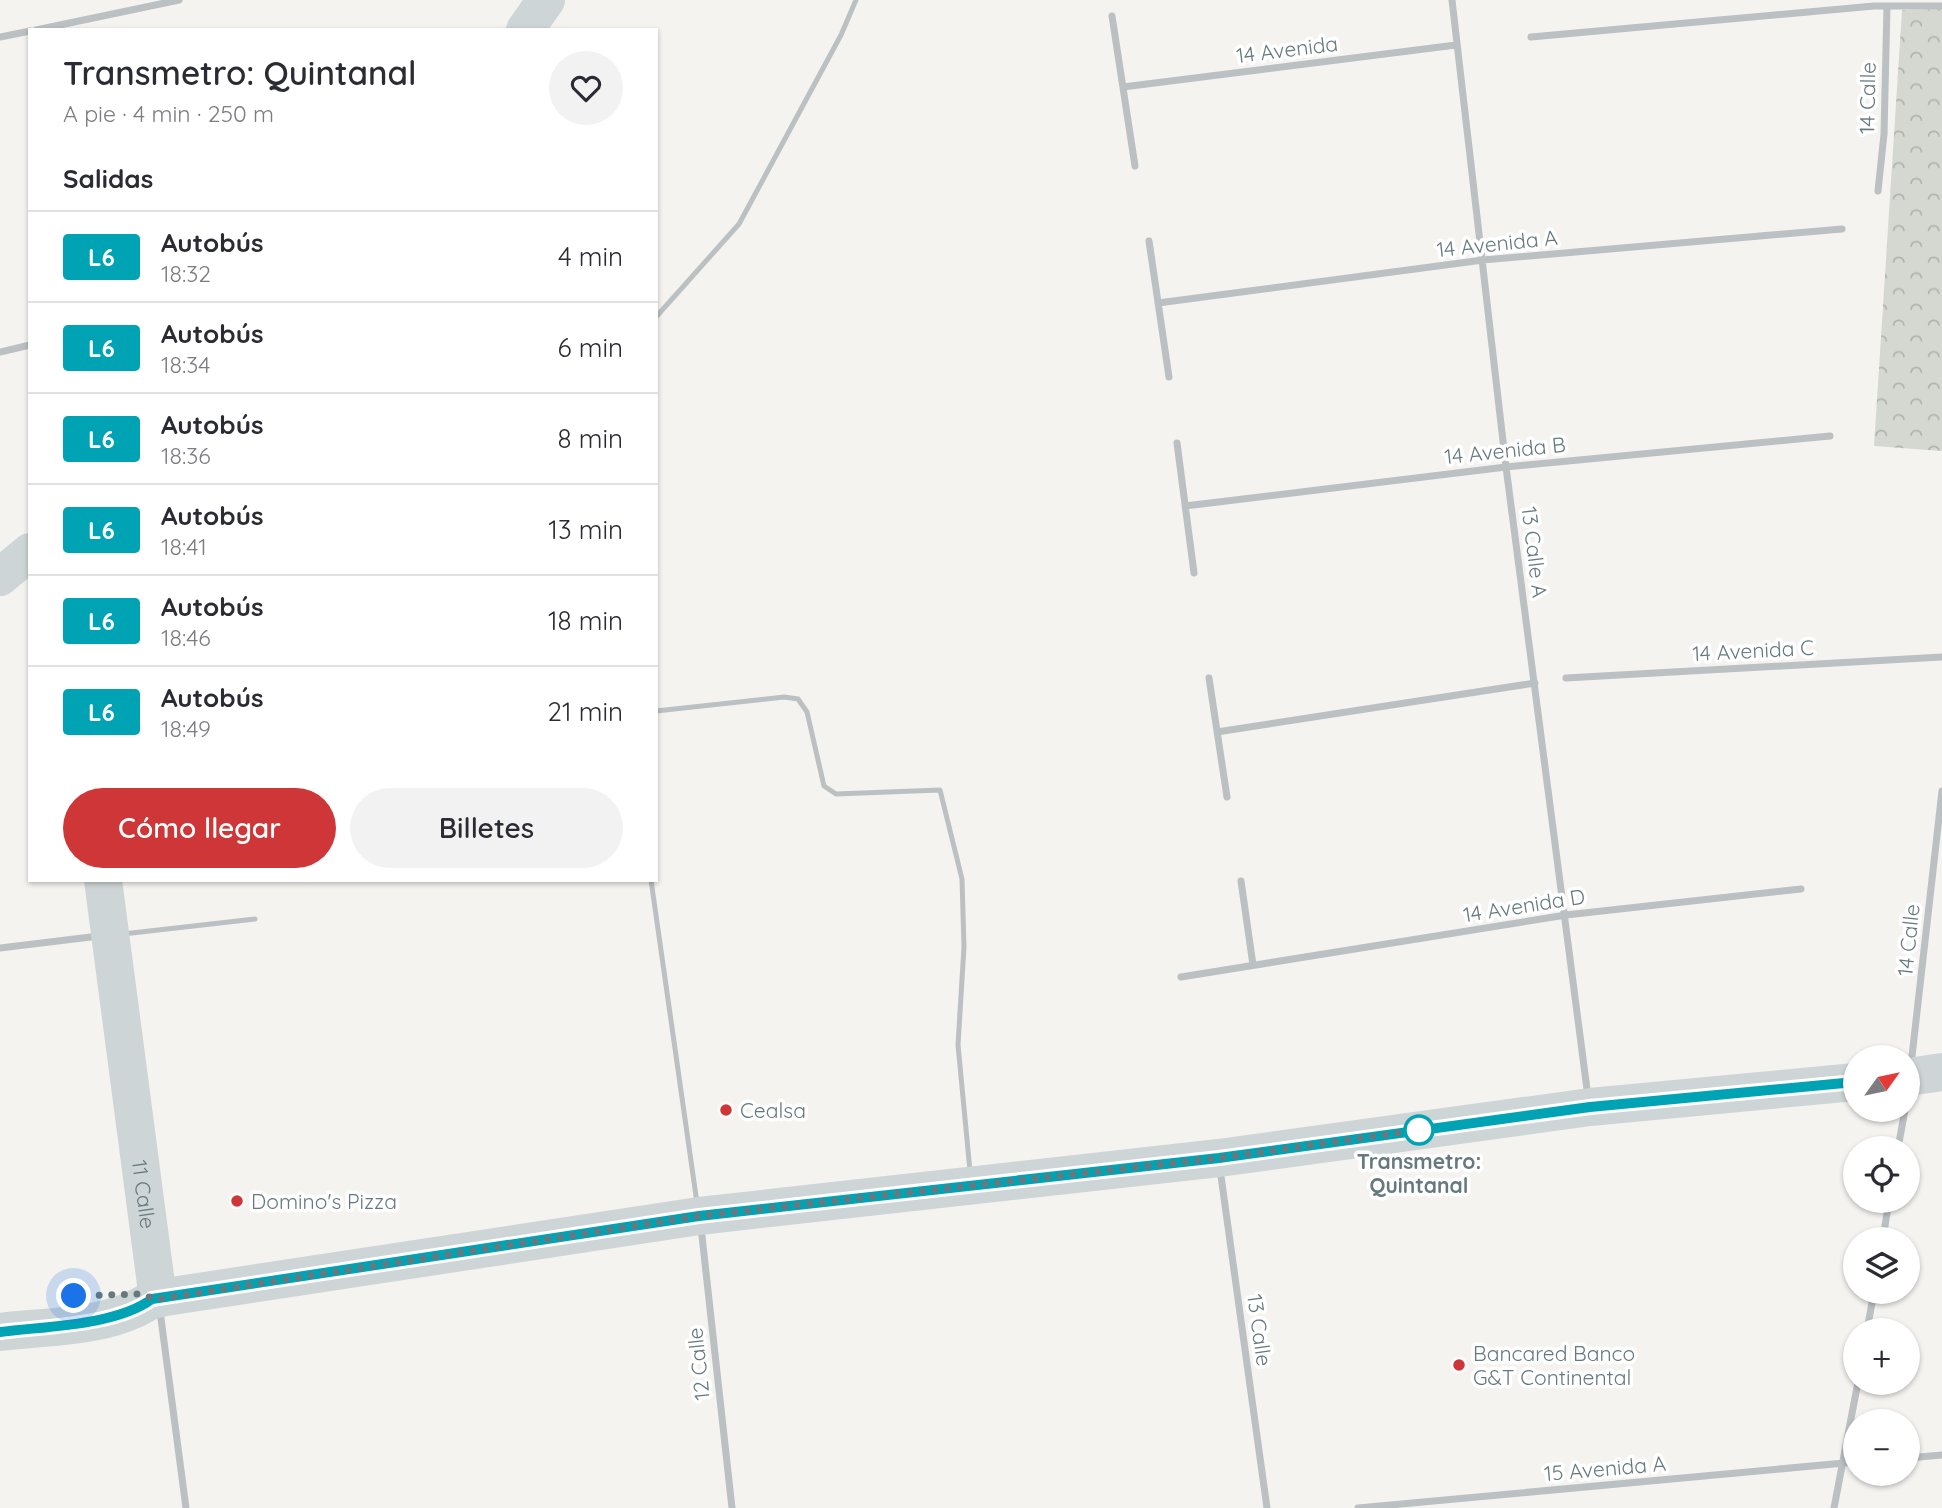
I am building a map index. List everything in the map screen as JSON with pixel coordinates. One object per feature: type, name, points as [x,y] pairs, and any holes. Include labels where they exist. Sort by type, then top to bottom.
[{"type":"main road","points":[[526,28],[545,0]]},
{"type":"main road","points":[[0,577],[28,554]]},
{"type":"main road","name":"11 Calle","points":[[103,882],[155,1299]]},
{"type":"main road","points":[[0,1332],[103,1318],[141,1307],[155,1299],[699,1216],[1219,1158],[1590,1107],[1843,1083]]},
{"type":"main road","points":[[0,1306],[99,1293],[137,1294],[155,1299]]},
{"type":"street","points":[[46,28],[179,0]]},
{"type":"street","name":"13 Calle A","points":[[1452,0],[1506,467],[1590,1107]]},
{"type":"street","points":[[1531,37],[1887,6],[1942,6]]},
{"type":"street","name":"14 Calle","points":[[1878,191],[1884,146],[1887,6]]},
{"type":"street","points":[[1112,16],[1135,166]]},
{"type":"street","points":[[0,37],[28,31]]},
{"type":"street","name":"14 Avenida","points":[[1123,87],[1456,46]]},
{"type":"street","name":"14 Avenida A","points":[[1158,303],[1483,260],[1842,229]]},
{"type":"street","points":[[1149,241],[1169,377]]},
{"type":"street","points":[[0,352],[28,345]]},
{"type":"street","name":"14 Avenida B","points":[[1185,506],[1506,467],[1830,436]]},
{"type":"street","points":[[1177,443],[1194,573]]},
{"type":"street","name":"14 Avenida C","points":[[1566,678],[1942,657]]},
{"type":"street","points":[[1209,678],[1227,797]]},
{"type":"street","points":[[1217,732],[1535,683]]},
{"type":"street","name":"14 Calle","points":[[1919,1045],[1942,791]]},
{"type":"street","points":[[1241,881],[1253,965]]},
{"type":"street","name":"14 Avenida D","points":[[1181,977],[1566,915],[1801,889]]},
{"type":"street","points":[[0,948],[110,935]]},
{"type":"street","name":"13 Calle","points":[[1219,1158],[1267,1508]]},
{"type":"street","name":"12 Calle","points":[[699,1216],[732,1508]]},
{"type":"street","name":"11 Calle","points":[[155,1299],[186,1508]]},
{"type":"street","points":[[1920,1457],[1942,1455]]},
{"type":"street","name":"15 Avenida A","points":[[1358,1508],[1843,1463]]},
{"type":"street","points":[[1835,1508],[1843,1468]]},
{"type":"lane","points":[[658,315],[739,224],[841,35],[856,0]]},
{"type":"lane","points":[[658,711],[784,697],[798,699],[807,712],[824,786],[830,791],[836,794],[934,789],[944,796],[962,879],[964,947],[958,1045],[972,1185]]},
{"type":"lane","points":[[651,882],[699,1216]]},
{"type":"lane","points":[[110,935],[255,919]]},
{"type":"green space","points":[[1942,9],[1942,451],[1874,446],[1902,10]]},
{"type":"bus line","name":"L6","points":[[0,1332],[103,1318],[141,1307],[152,1299],[699,1216],[1219,1158],[1590,1107],[1843,1083]]},
{"type":"place","name":"Cealsa","points":[[726,1110]]},
{"type":"place","name":"Transmetro: Quintanal","points":[[1419,1130]]},
{"type":"place","name":"Domino's Pizza","points":[[237,1201]]},
{"type":"place","name":"Bancared Banco G&T Continental","points":[[1459,1365]]},
{"type":"route","points":[[74,1296],[99,1293],[137,1294],[158,1299],[699,1216],[1219,1158],[1419,1130]]}]
